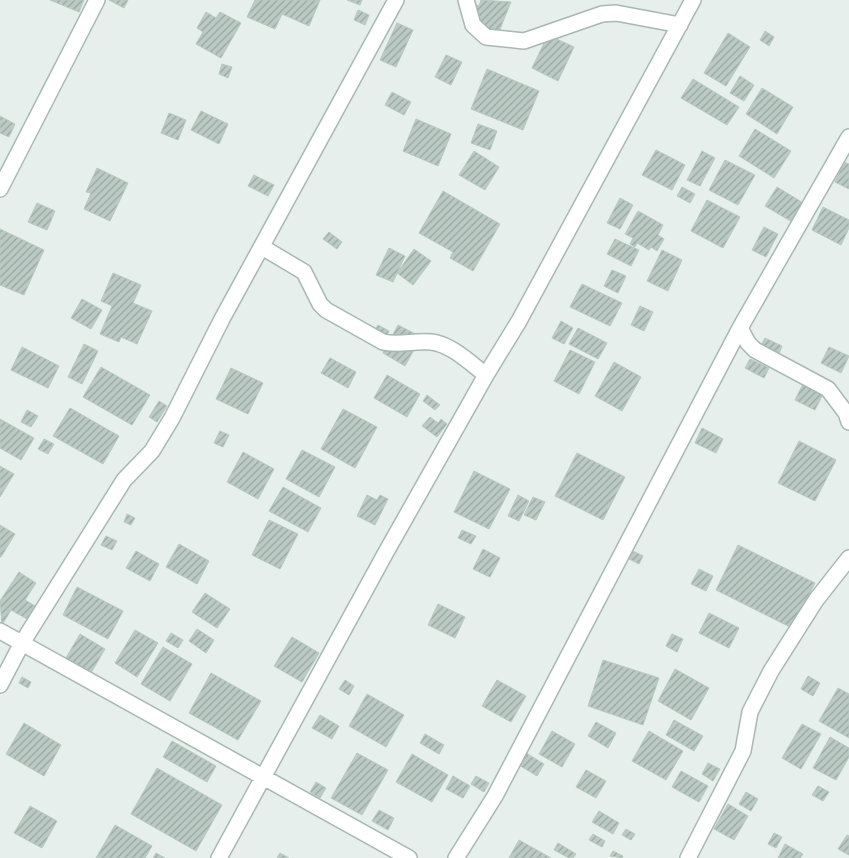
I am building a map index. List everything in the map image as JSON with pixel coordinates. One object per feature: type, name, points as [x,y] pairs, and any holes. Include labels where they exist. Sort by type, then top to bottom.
[{"type":"street","points":[[0,188],[97,0]]},
{"type":"street","points":[[0,685],[22,643],[124,480],[152,451],[172,418],[396,0]]},
{"type":"street","points":[[466,0],[473,25],[486,37],[524,40],[602,14],[616,13],[680,25]]},
{"type":"street","points":[[219,858],[486,375],[519,321],[693,0]]},
{"type":"street","points":[[456,858],[495,796],[740,328],[849,137]]},
{"type":"street","points":[[262,247],[304,272],[320,304],[326,310],[383,342],[392,344],[431,342],[441,345],[486,375]]},
{"type":"street","points":[[740,328],[748,344],[755,350],[828,389],[846,413],[849,422]]},
{"type":"street","points":[[688,858],[743,751],[750,712],[771,671],[816,600],[849,558]]},
{"type":"street","points":[[0,630],[409,858]]},
{"type":"building","points":[[50,0],[84,0],[79,12]]},
{"type":"building","points":[[109,0],[128,0],[124,8]]},
{"type":"building","points":[[255,0],[320,0],[309,26],[282,14],[275,29],[247,17]]},
{"type":"building","points":[[347,0],[362,0],[360,5]]},
{"type":"building","points":[[481,0],[511,2],[498,34],[473,25],[469,2],[479,6]]},
{"type":"building","points":[[358,10],[369,15],[365,25],[354,20]]},
{"type":"building","points":[[206,12],[216,18],[220,12],[241,23],[221,58],[196,44],[203,32],[197,28]]},
{"type":"building","points":[[397,23],[413,30],[396,67],[380,60]]},
{"type":"building","points":[[765,31],[774,37],[769,46],[760,40]]},
{"type":"building","points":[[728,33],[750,47],[726,86],[704,73]]},
{"type":"building","points":[[548,35],[574,47],[558,81],[532,68]]},
{"type":"building","points":[[446,55],[462,62],[451,85],[435,77]]},
{"type":"building","points":[[222,64],[232,67],[228,78],[219,74]]},
{"type":"building","points":[[487,69],[539,91],[523,130],[471,109]]},
{"type":"building","points":[[740,76],[754,85],[744,101],[730,93]]},
{"type":"building","points":[[693,79],[739,107],[727,125],[681,98]]},
{"type":"building","points":[[762,88],[793,107],[777,134],[746,114]]},
{"type":"building","points":[[392,92],[411,102],[404,115],[385,105]]},
{"type":"building","points":[[201,111],[228,124],[219,144],[191,130]]},
{"type":"building","points":[[169,113],[186,120],[178,140],[161,133]]},
{"type":"building","points":[[0,116],[15,124],[9,137],[0,133]]},
{"type":"building","points":[[416,119],[451,134],[438,166],[403,151]]},
{"type":"building","points":[[478,124],[497,131],[490,150],[471,143]]},
{"type":"building","points":[[755,129],[791,151],[774,178],[739,156]]},
{"type":"building","points":[[656,150],[685,165],[672,190],[642,175]]},
{"type":"building","points":[[474,151],[499,167],[485,190],[459,175]]},
{"type":"building","points":[[702,151],[715,158],[700,186],[687,180]]},
{"type":"building","points":[[725,160],[755,175],[738,205],[709,190]]},
{"type":"building","points":[[844,162],[849,164],[849,189],[835,182]]},
{"type":"building","points":[[97,168],[128,183],[110,221],[84,209],[91,193],[86,192]]},
{"type":"building","points":[[254,175],[274,185],[268,196],[248,186]]},
{"type":"building","points":[[682,187],[695,194],[690,203],[677,196]]},
{"type":"building","points":[[777,187],[805,204],[794,223],[765,206]]},
{"type":"building","points":[[443,191],[500,224],[473,271],[450,258],[453,252],[419,233]]},
{"type":"building","points":[[620,198],[633,205],[620,229],[607,223]]},
{"type":"building","points":[[707,200],[740,217],[723,248],[691,231]]},
{"type":"building","points":[[37,203],[55,211],[47,230],[28,222]]},
{"type":"building","points":[[823,207],[849,220],[849,228],[841,245],[812,230]]},
{"type":"building","points":[[638,211],[663,225],[658,235],[664,239],[657,251],[651,247],[649,250],[637,243],[635,247],[630,244],[633,238],[625,234]]},
{"type":"building","points":[[764,227],[778,234],[766,257],[752,250]]},
{"type":"building","points":[[0,229],[44,250],[24,295],[0,285]]},
{"type":"building","points":[[329,232],[342,242],[337,249],[323,239]]},
{"type":"building","points":[[615,239],[639,250],[631,266],[607,254]]},
{"type":"building","points":[[389,248],[405,256],[393,282],[376,275]]},
{"type":"building","points":[[414,249],[431,261],[413,285],[397,273]]},
{"type":"building","points":[[662,250],[682,260],[668,291],[647,281]]},
{"type":"building","points":[[612,270],[626,276],[618,293],[604,286]]},
{"type":"building","points":[[113,273],[141,285],[133,303],[152,311],[137,344],[121,337],[119,342],[100,334],[112,306],[101,301]]},
{"type":"building","points":[[582,284],[622,303],[610,326],[570,307]]},
{"type":"building","points":[[82,299],[102,310],[91,329],[71,318]]},
{"type":"building","points":[[640,306],[653,312],[644,331],[631,325]]},
{"type":"building","points":[[561,321],[573,328],[564,344],[552,338]]},
{"type":"building","points":[[378,325],[389,331],[379,349],[368,343]]},
{"type":"building","points":[[398,325],[421,337],[405,366],[383,353]]},
{"type":"building","points":[[578,328],[607,343],[598,359],[569,344]]},
{"type":"building","points":[[765,338],[782,346],[778,356],[760,347]]},
{"type":"building","points":[[84,344],[98,351],[82,384],[68,377]]},
{"type":"building","points":[[22,347],[59,366],[48,388],[11,370]]},
{"type":"building","points":[[829,347],[849,356],[841,373],[821,363]]},
{"type":"building","points":[[570,350],[595,362],[579,394],[554,381]]},
{"type":"building","points":[[330,358],[356,372],[348,388],[321,373]]},
{"type":"building","points":[[750,359],[769,368],[764,378],[745,368]]},
{"type":"building","points":[[614,362],[641,377],[622,411],[595,396]]},
{"type":"building","points":[[101,367],[150,395],[132,425],[83,397]]},
{"type":"building","points":[[231,368],[263,383],[248,414],[216,399]]},
{"type":"building","points":[[387,375],[420,394],[407,417],[374,398]]},
{"type":"building","points":[[803,384],[823,394],[815,410],[795,400]]},
{"type":"building","points":[[427,395],[440,405],[435,410],[423,401]]},
{"type":"building","points":[[159,401],[167,406],[157,422],[149,417]]},
{"type":"building","points":[[70,408],[119,436],[103,464],[53,436]]},
{"type":"building","points":[[343,409],[377,427],[355,468],[321,449]]},
{"type":"building","points":[[27,410],[38,416],[31,427],[21,422]]},
{"type":"building","points":[[430,417],[438,423],[441,419],[447,424],[437,437],[422,426]]},
{"type":"building","points":[[0,419],[34,438],[21,460],[0,448]]},
{"type":"building","points":[[702,428],[723,439],[716,453],[695,443]]},
{"type":"building","points":[[220,431],[229,435],[223,447],[214,443]]},
{"type":"building","points":[[44,439],[54,444],[48,454],[38,449]]},
{"type":"building","points":[[799,441],[836,460],[815,501],[778,483]]},
{"type":"building","points":[[302,450],[335,467],[319,497],[286,479]]},
{"type":"building","points":[[243,452],[274,469],[258,499],[227,482]]},
{"type":"building","points":[[577,453],[625,477],[603,520],[555,496]]},
{"type":"building","points":[[0,466],[14,474],[0,497]]},
{"type":"building","points":[[474,471],[510,489],[489,529],[454,512]]},
{"type":"building","points":[[283,487],[321,508],[308,532],[269,511]]},
{"type":"building","points":[[367,495],[377,500],[380,495],[388,499],[375,525],[357,516]]},
{"type":"building","points":[[518,495],[529,501],[519,521],[508,516]]},
{"type":"building","points":[[533,497],[545,502],[536,520],[524,515]]},
{"type":"building","points":[[127,514],[135,518],[131,525],[124,522]]},
{"type":"building","points":[[269,520],[298,534],[280,569],[252,555]]},
{"type":"building","points":[[0,525],[15,534],[1,557],[0,557]]},
{"type":"building","points":[[462,530],[476,536],[471,544],[458,538]]},
{"type":"building","points":[[106,536],[117,541],[112,550],[101,545]]},
{"type":"building","points":[[179,544],[209,561],[197,584],[166,567]]},
{"type":"building","points":[[738,545],[815,583],[792,628],[716,590]]},
{"type":"building","points":[[483,549],[500,558],[490,577],[473,569]]},
{"type":"building","points":[[136,551],[159,564],[150,581],[126,568]]},
{"type":"building","points":[[633,551],[643,556],[639,564],[629,559]]},
{"type":"building","points":[[699,569],[713,576],[706,591],[691,584]]},
{"type":"building","points":[[19,572],[36,583],[25,600],[35,606],[27,619],[11,610],[2,625],[0,601]]},
{"type":"building","points":[[77,587],[123,611],[108,639],[63,615]]},
{"type":"building","points":[[205,593],[230,609],[217,628],[192,612]]},
{"type":"building","points":[[438,604],[465,617],[455,638],[428,625]]},
{"type":"building","points":[[709,613],[739,628],[729,648],[699,633]]},
{"type":"building","points":[[197,629],[214,640],[206,653],[189,641]]},
{"type":"building","points":[[135,630],[158,643],[137,677],[115,663]]},
{"type":"building","points":[[171,633],[183,640],[178,648],[166,641]]},
{"type":"building","points":[[80,634],[105,649],[88,678],[63,663]]},
{"type":"building","points":[[672,634],[683,639],[677,652],[666,646]]},
{"type":"building","points":[[292,637],[319,653],[302,682],[274,666]]},
{"type":"building","points":[[163,647],[192,664],[170,701],[141,684]]},
{"type":"building","points":[[603,660],[659,678],[643,725],[588,706]]},
{"type":"building","points":[[675,669],[709,688],[691,720],[658,701]]},
{"type":"building","points":[[211,673],[261,701],[238,740],[189,713]]},
{"type":"building","points":[[808,676],[820,683],[813,696],[801,689]]},
{"type":"building","points":[[22,677],[31,682],[28,688],[19,683]]},
{"type":"building","points":[[345,680],[354,686],[349,695],[339,689]]},
{"type":"building","points":[[497,680],[526,696],[511,722],[482,706]]},
{"type":"building","points":[[838,688],[849,694],[849,738],[819,721]]},
{"type":"building","points":[[367,694],[404,715],[386,747],[349,726]]},
{"type":"building","points":[[320,715],[339,726],[332,739],[312,728]]},
{"type":"building","points":[[674,720],[703,736],[694,751],[666,735]]},
{"type":"building","points":[[596,722],[616,733],[608,748],[588,736]]},
{"type":"building","points":[[24,723],[61,745],[44,776],[6,754]]},
{"type":"building","points":[[802,724],[821,734],[801,769],[782,758]]},
{"type":"building","points":[[552,731],[575,744],[562,767],[539,754]]},
{"type":"building","points":[[649,731],[683,751],[666,780],[632,761]]},
{"type":"building","points":[[425,734],[444,745],[439,754],[420,743]]},
{"type":"building","points":[[830,737],[849,748],[849,757],[836,780],[813,768]]},
{"type":"building","points":[[172,741],[216,766],[207,782],[163,757]]},
{"type":"building","points":[[357,753],[388,770],[362,815],[331,798]]},
{"type":"building","points":[[526,753],[544,764],[537,776],[519,765]]},
{"type":"building","points":[[412,754],[448,775],[432,802],[396,782]]},
{"type":"building","points":[[708,763],[720,769],[713,781],[702,774]]},
{"type":"building","points":[[157,768],[222,805],[196,851],[131,814]]},
{"type":"building","points":[[586,770],[606,781],[596,798],[576,787]]},
{"type":"building","points":[[681,771],[708,786],[699,802],[672,787]]},
{"type":"building","points":[[453,776],[470,786],[463,798],[446,789]]},
{"type":"building","points":[[476,776],[489,783],[484,792],[471,784]]},
{"type":"building","points":[[316,782],[326,788],[320,798],[310,792]]},
{"type":"building","points":[[818,786],[829,792],[823,801],[812,795]]},
{"type":"building","points":[[746,792],[758,799],[751,811],[739,804]]},
{"type":"building","points":[[728,804],[748,816],[734,840],[714,829]]},
{"type":"building","points":[[30,806],[57,821],[42,848],[14,833]]},
{"type":"building","points":[[379,810],[394,818],[388,830],[372,821]]},
{"type":"building","points":[[599,811],[619,823],[613,834],[592,822]]},
{"type":"building","points":[[115,825],[152,846],[145,858],[96,858]]},
{"type":"building","points":[[626,829],[635,834],[631,840],[622,835]]},
{"type":"building","points":[[774,833],[782,837],[776,848],[768,844]]},
{"type":"building","points":[[593,834],[605,841],[602,847],[589,840]]},
{"type":"building","points":[[847,835],[849,836],[849,855],[838,849]]},
{"type":"building","points":[[519,840],[551,858],[509,858]]},
{"type":"building","points":[[558,843],[576,854],[573,858],[569,858],[554,850]]},
{"type":"building","points":[[785,844],[803,854],[800,858],[778,858]]},
{"type":"building","points":[[613,851],[623,856],[622,858],[610,856]]},
{"type":"building","points":[[156,853],[165,858],[153,858]]},
{"type":"building","points":[[280,853],[289,858],[277,858]]}]
